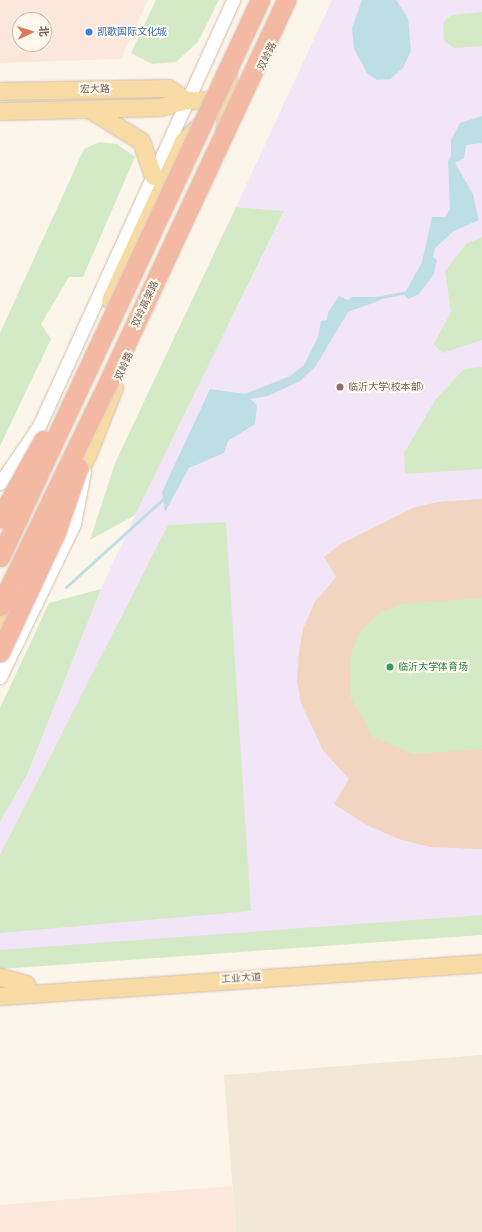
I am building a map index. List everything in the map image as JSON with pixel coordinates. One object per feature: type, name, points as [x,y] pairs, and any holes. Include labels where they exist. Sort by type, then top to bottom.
[{"type":"highway","points":[[0,557],[260,0]]},
{"type":"highway","name":"双岭高架路","points":[[0,606],[110,378],[286,0]]},
{"type":"highway","points":[[4,516],[104,333]]},
{"type":"highway","points":[[0,652],[56,532],[110,378]]},
{"type":"main road","name":"双岭路","points":[[0,624],[34,551],[87,456],[118,377],[224,151],[229,63],[254,0]]},
{"type":"main road","name":"双岭路","points":[[0,538],[4,516],[114,291],[183,141],[259,73],[293,0]]},
{"type":"main road","name":"宏大路","points":[[0,91],[168,88],[186,100]]},
{"type":"main road","name":"宏大路","points":[[0,111],[160,107],[186,100],[226,101]]},
{"type":"main road","points":[[89,109],[141,141],[153,176]]},
{"type":"main road","points":[[114,291],[126,236]]},
{"type":"main road","name":"工业大道","points":[[0,986],[482,954]]},
{"type":"main road","name":"工业大道","points":[[0,996],[482,963]]},
{"type":"main road","points":[[0,977],[26,984]]},
{"type":"street","points":[[0,484],[39,426],[126,236],[186,100],[233,0]]},
{"type":"street","points":[[0,677],[74,524],[87,456]]},
{"type":"shaded area","name":"凯歌国际文化城","points":[[0,0],[148,0],[121,59],[0,63]]},
{"type":"shaded area","name":"临沂大学(校本部)","points":[[332,0],[482,0],[482,915],[0,955],[0,822],[27,775],[101,589],[148,487],[284,212],[236,207]]},
{"type":"shaded area","points":[[482,1055],[482,1232],[236,1232],[224,1075]]},
{"type":"shaded area","points":[[232,1186],[236,1232],[0,1232],[0,1205]]},
{"type":"green space","points":[[156,0],[219,0],[198,42],[176,62],[152,64],[131,53]]},
{"type":"green space","points":[[482,12],[482,46],[454,48],[444,41],[443,23],[451,15]]},
{"type":"green space","points":[[99,142],[117,144],[135,157],[83,277],[69,277],[41,324],[51,339],[0,446],[0,333],[84,149]]},
{"type":"green space","points":[[236,207],[284,211],[135,515],[90,540],[115,463]]},
{"type":"green space","points":[[482,237],[482,340],[442,353],[434,344],[451,312],[445,271],[466,244]]},
{"type":"green space","points":[[482,367],[482,469],[405,474],[404,453],[436,399],[464,369]]},
{"type":"green space","name":"临沂大学体育场","points":[[482,499],[482,849],[431,847],[399,839],[367,825],[334,804],[349,779],[323,750],[301,703],[297,681],[299,653],[303,629],[315,602],[336,577],[324,557],[341,544],[413,508],[438,502]]},
{"type":"green space","points":[[226,522],[251,911],[0,933],[0,855],[168,525]]},
{"type":"green space","points":[[101,589],[27,775],[0,822],[0,708],[49,603]]},
{"type":"green space","points":[[482,915],[482,935],[0,969],[0,950]]},
{"type":"water","points":[[362,0],[396,0],[408,18],[411,51],[403,68],[390,79],[377,80],[367,73],[354,49],[352,28]]},
{"type":"water","points":[[482,116],[482,143],[466,145],[464,158],[455,163],[473,194],[479,220],[454,231],[435,248],[433,257],[437,260],[434,274],[419,294],[408,299],[404,295],[422,262],[432,217],[445,217],[450,209],[448,161],[451,156],[451,140],[460,123]]},
{"type":"water","points":[[339,296],[348,300],[352,297],[378,297],[381,300],[348,312],[315,367],[300,381],[268,396],[250,399],[257,405],[255,424],[228,441],[224,453],[189,468],[165,512],[162,492],[210,389],[245,394],[290,376],[304,365],[318,337],[321,321],[327,320],[328,312]]},
{"type":"building","name":"临沂大学体育场","points":[[482,499],[482,598],[403,604],[379,613],[360,632],[351,654],[350,696],[373,737],[413,754],[482,749],[482,849],[431,847],[399,839],[367,825],[334,804],[349,779],[323,750],[301,703],[297,681],[299,653],[303,629],[315,602],[337,577],[324,557],[341,544],[413,508],[438,502]]},
{"type":"waterway","points":[[376,298],[408,292]]},
{"type":"waterway","points":[[66,587],[164,498]]},
{"type":"place","name":"凯歌国际文化城","points":[[89,32]]},
{"type":"place","name":"临沂大学(校本部)","points":[[340,387]]},
{"type":"place","name":"临沂大学体育场","points":[[390,667]]}]
